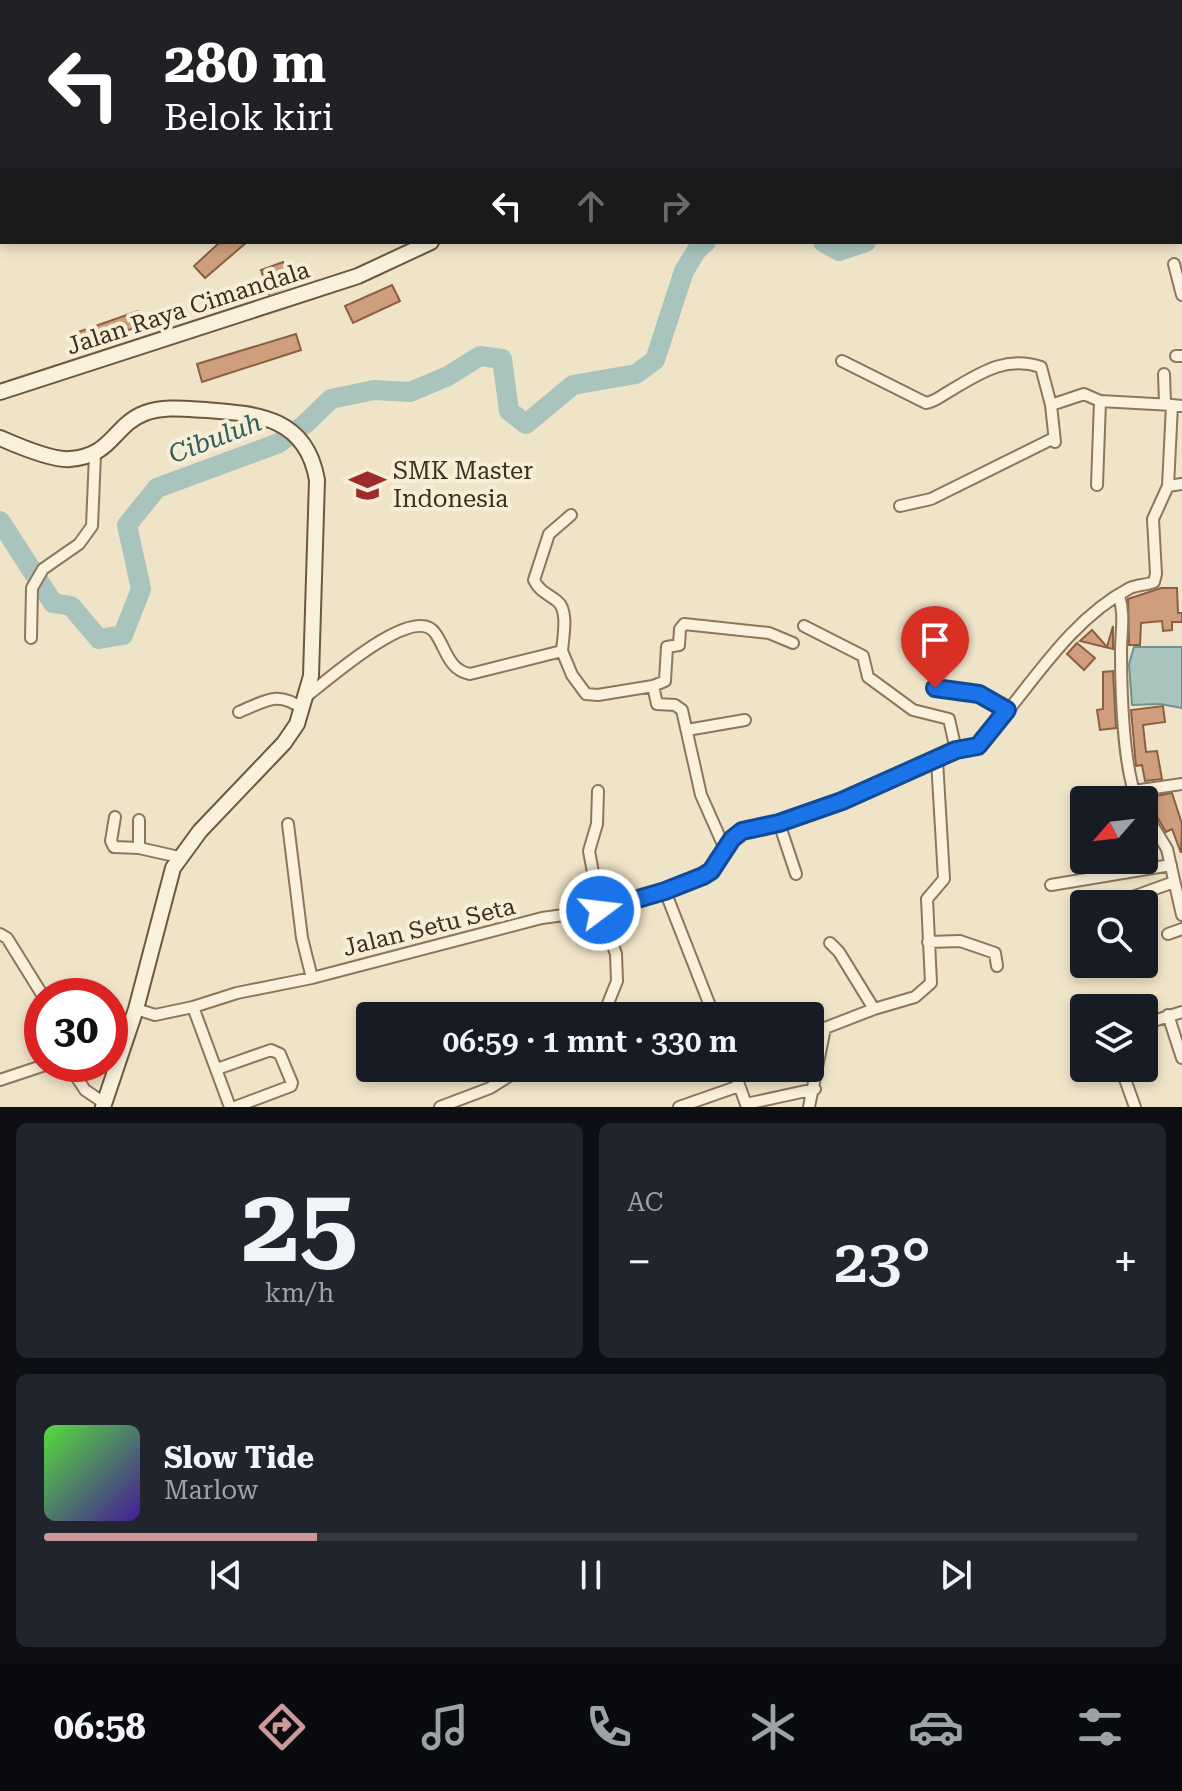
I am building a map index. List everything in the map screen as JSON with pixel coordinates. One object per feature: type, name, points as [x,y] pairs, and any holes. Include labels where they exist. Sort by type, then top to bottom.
[{"type":"street","name":"Jalan Raya Cimandala","points":[[0,392],[358,276],[427,244]]},
{"type":"street","points":[[1174,264],[1182,295]]},
{"type":"street","points":[[842,361],[930,403],[993,366],[1006,363],[1038,366],[1051,405],[1055,440],[1026,450],[950,490],[900,506]]},
{"type":"street","name":"Jalan Setu Seta","points":[[136,1009],[155,1015],[193,1007],[237,993],[312,978],[542,918],[600,910],[665,891],[703,876],[742,831],[779,823],[870,790],[956,750],[978,746],[1045,663],[1119,596],[1133,587],[1154,582],[1153,519],[1168,486],[1173,405],[1164,374]]},
{"type":"street","points":[[1051,405],[1079,394],[1100,401],[1173,405]]},
{"type":"street","points":[[1097,485],[1100,401]]},
{"type":"street","points":[[0,438],[60,459],[95,455],[136,417],[152,411],[176,408],[249,413],[267,417],[292,432],[315,467],[317,480],[311,676],[305,702],[284,743],[179,857],[164,896],[136,1009],[103,1105],[80,1082]]},
{"type":"street","points":[[31,638],[32,588],[43,569],[89,534],[92,526],[95,455]]},
{"type":"street","points":[[1168,486],[1182,484]]},
{"type":"street","points":[[571,515],[549,534],[534,580],[538,588],[562,606],[562,651],[572,675],[586,694],[598,695],[653,686],[665,681],[667,647],[679,645],[680,629],[684,624],[769,633],[793,643]]},
{"type":"street","points":[[1119,596],[1124,611],[1123,697],[1127,752],[1134,786]]},
{"type":"street","points":[[239,712],[279,697],[305,702],[367,650],[415,624],[425,624],[433,630],[452,664],[470,674],[562,651]]},
{"type":"street","points":[[804,626],[863,656],[868,677],[913,710],[949,719],[956,750]]},
{"type":"street","points":[[653,686],[657,704],[675,705],[682,710],[701,795],[725,849]]},
{"type":"street","points":[[935,688],[979,694],[1007,710]]},
{"type":"street","points":[[687,730],[745,720]]},
{"type":"street","points":[[809,1107],[823,1031],[874,1009],[897,1004],[927,989],[932,976],[927,899],[944,879],[937,760]]},
{"type":"street","points":[[1158,790],[1182,784]]},
{"type":"street","points":[[598,791],[597,824],[589,851],[600,910],[616,954],[617,981],[609,1002]]},
{"type":"street","points":[[115,817],[111,841],[114,847],[139,848],[179,857]]},
{"type":"street","points":[[139,820],[139,848]]},
{"type":"street","points":[[779,823],[796,874]]},
{"type":"street","points":[[288,824],[302,938],[312,978]]},
{"type":"street","points":[[1158,830],[1174,851],[1171,865],[1182,915]]},
{"type":"street","points":[[1051,885],[1171,865]]},
{"type":"street","points":[[1152,890],[1174,882]]},
{"type":"street","points":[[665,891],[709,1002]]},
{"type":"street","points":[[1168,934],[1182,929]]},
{"type":"street","points":[[0,934],[7,938],[33,978]]},
{"type":"street","points":[[928,942],[960,941],[995,953],[997,966]]},
{"type":"street","points":[[830,943],[839,952],[874,1009]]},
{"type":"street","points":[[193,1007],[217,1069],[232,1107],[291,1086],[292,1083],[280,1054],[271,1050],[217,1069]]},
{"type":"street","points":[[1158,1019],[1182,1012]]},
{"type":"street","points":[[1168,1015],[1182,1058]]},
{"type":"street","points":[[0,1080],[24,1072]]},
{"type":"street","points":[[440,1107],[500,1082]]},
{"type":"street","points":[[738,1082],[747,1106],[814,1092]]},
{"type":"street","points":[[1126,1082],[1135,1107]]},
{"type":"street","points":[[679,1107],[739,1086]]},
{"type":"street","points":[[768,1106],[814,1092]]},
{"type":"water","points":[[1134,647],[1182,647],[1182,708],[1160,704],[1132,705],[1129,664]]},
{"type":"building","points":[[218,244],[245,244],[205,278],[194,266]]},
{"type":"building","points":[[283,262],[291,286],[269,294],[261,270]]},
{"type":"building","points":[[392,285],[400,301],[353,323],[345,306]]},
{"type":"building","points":[[138,311],[143,325],[83,346],[78,332]]},
{"type":"building","points":[[296,334],[301,350],[202,382],[197,364]]},
{"type":"building","points":[[1161,588],[1177,588],[1178,613],[1182,613],[1182,622],[1172,622],[1172,630],[1163,631],[1162,621],[1141,623],[1140,645],[1129,645],[1128,599]]},
{"type":"building","points":[[1113,626],[1113,649],[1080,641],[1092,630],[1107,647]]},
{"type":"building","points":[[1077,643],[1095,658],[1084,670],[1067,654]]},
{"type":"building","points":[[1113,671],[1116,728],[1100,730],[1097,710],[1103,709],[1103,672]]},
{"type":"building","points":[[1163,706],[1165,722],[1143,725],[1146,752],[1157,751],[1162,779],[1145,781],[1142,765],[1136,766],[1131,710]]},
{"type":"building","points":[[1172,793],[1182,824],[1181,853],[1172,829],[1166,832],[1158,819],[1158,796]]},
{"type":"waterway","name":"Cibuluh","points":[[0,521],[53,603],[71,606],[99,639],[123,635],[141,589],[127,525],[157,488],[279,443],[304,425],[331,399],[374,390],[410,392],[448,376],[480,356],[502,359],[509,411],[526,424],[573,385],[636,374],[655,360],[684,271],[704,244]]},
{"type":"waterway","name":"Cibuluh","points":[[827,244],[839,251],[860,244]]},
{"type":"place","name":"SMK Master Indonesia","points":[[367,485]]},
{"type":"route","points":[[600,910],[703,876],[711,871],[732,839],[742,831],[779,823],[842,801],[956,750],[978,746],[1007,710],[979,694],[935,688]]}]
